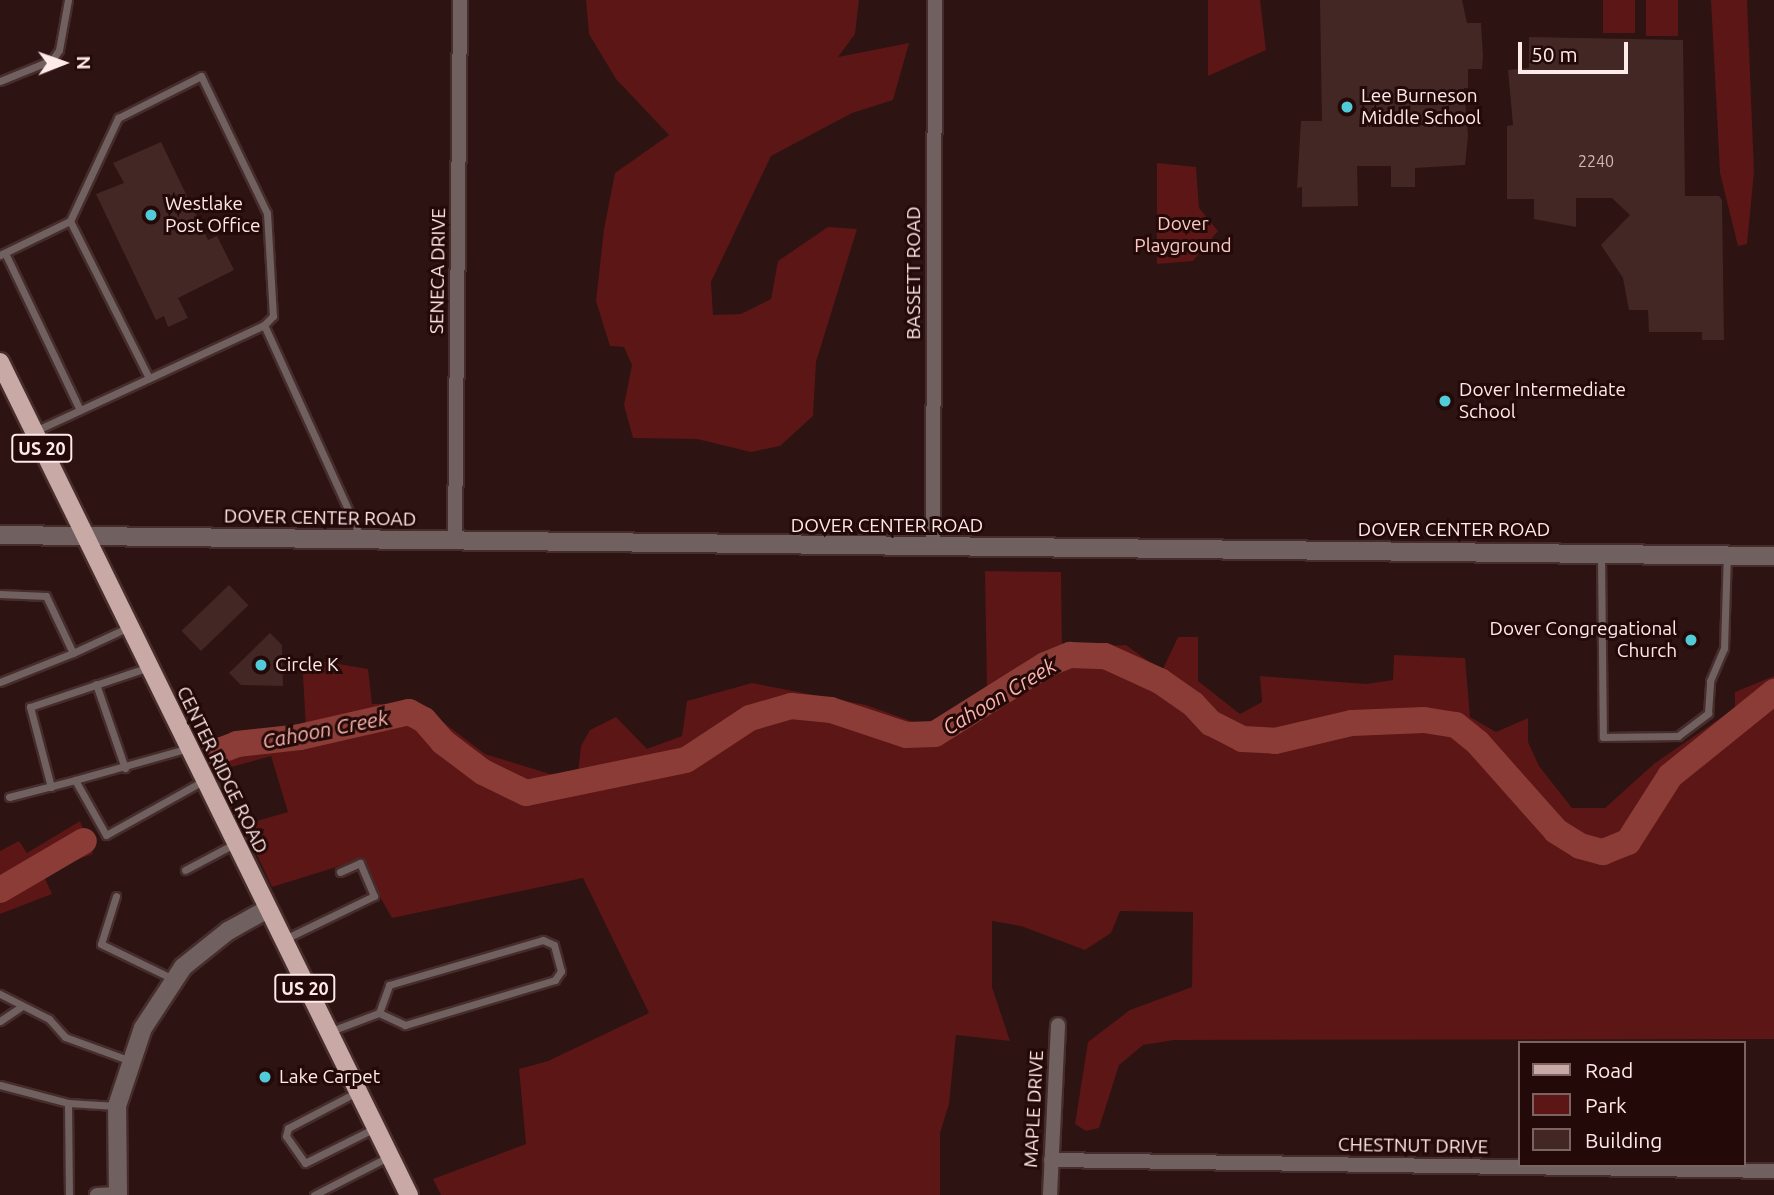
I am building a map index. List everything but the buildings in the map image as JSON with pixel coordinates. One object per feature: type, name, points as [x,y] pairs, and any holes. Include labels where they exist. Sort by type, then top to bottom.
[{"type":"main road","name":"CENTER RIDGE ROAD","points":[[0,362],[4,382],[33,432],[281,941],[409,1195]]},
{"type":"street","name":"SENECA DRIVE","points":[[455,542],[460,0]]},
{"type":"street","name":"BASSETT ROAD","points":[[933,547],[934,0]]},
{"type":"street","name":"DOVER CENTER ROAD","points":[[0,535],[1774,556]]},
{"type":"street","points":[[97,1195],[118,1195],[117,1106],[143,1028],[174,979],[212,943],[266,910]]},
{"type":"street","name":"MAPLE DRIVE","points":[[1050,1195],[1058,1025]]},
{"type":"street","name":"CHESTNUT DRIVE","points":[[1051,1160],[1774,1171]]},
{"type":"lane","points":[[0,82],[52,60],[59,50],[68,0]]},
{"type":"lane","points":[[33,432],[264,325],[273,316],[267,213],[201,76],[118,118],[70,221],[2,254],[80,410]]},
{"type":"lane","points":[[70,221],[149,378]]},
{"type":"lane","points":[[264,325],[362,540]]},
{"type":"lane","points":[[1601,552],[1603,737],[1678,736],[1708,713],[1710,681],[1724,648],[1727,554]]},
{"type":"lane","points":[[0,594],[46,596],[73,653]]},
{"type":"lane","points":[[0,682],[73,653],[129,626]]},
{"type":"lane","points":[[51,787],[30,707],[149,667]]},
{"type":"lane","points":[[96,684],[125,768]]},
{"type":"lane","points":[[9,797],[125,768],[189,748]]},
{"type":"lane","points":[[75,780],[106,835],[204,780]]},
{"type":"lane","points":[[186,870],[234,844]]},
{"type":"lane","points":[[281,941],[374,896],[360,863],[340,872]]},
{"type":"lane","points":[[116,897],[101,944],[174,979]]},
{"type":"lane","points":[[327,1032],[379,1013],[405,1025],[555,980],[561,971],[554,945],[543,940],[389,985],[379,1013]]},
{"type":"lane","points":[[0,994],[49,1019],[65,1037],[131,1062]]},
{"type":"lane","points":[[0,1021],[22,1006]]},
{"type":"lane","points":[[0,1085],[68,1102],[117,1106]]},
{"type":"lane","points":[[357,1092],[288,1128],[286,1136],[305,1163],[375,1128]]},
{"type":"lane","points":[[68,1102],[69,1195]]},
{"type":"lane","points":[[314,1195],[390,1157]]},
{"type":"green space","points":[[586,0],[859,0],[855,34],[838,57],[909,43],[893,100],[852,113],[771,156],[711,282],[713,315],[741,314],[771,299],[778,261],[828,227],[857,229],[816,362],[813,416],[780,446],[751,452],[697,439],[633,438],[624,405],[632,365],[624,347],[610,346],[596,301],[604,229],[615,173],[669,135],[616,79],[589,34]]},
{"type":"green space","points":[[1208,0],[1260,0],[1266,50],[1208,76]]},
{"type":"green space","points":[[1603,0],[1635,0],[1635,33],[1603,33]]},
{"type":"green space","points":[[1646,0],[1678,0],[1678,36],[1646,36]]},
{"type":"green space","points":[[1711,0],[1747,0],[1754,172],[1747,244],[1738,246],[1720,173]]},
{"type":"green space","name":"Dover Playground","points":[[1157,163],[1196,167],[1199,208],[1218,231],[1193,261],[1157,264]]},
{"type":"green space","points":[[985,571],[1061,572],[1062,648],[1126,645],[1162,671],[1178,637],[1198,637],[1198,681],[1240,714],[1262,702],[1260,676],[1366,684],[1393,680],[1394,655],[1465,658],[1470,717],[1496,732],[1528,718],[1528,742],[1539,766],[1572,808],[1605,808],[1655,763],[1735,708],[1735,692],[1774,676],[1774,1039],[1174,1040],[1143,1045],[1119,1065],[1099,1128],[1086,1131],[1075,1124],[1088,1042],[1130,1010],[1192,987],[1193,912],[1120,911],[1111,933],[1085,950],[1021,926],[992,921],[992,987],[1010,1041],[956,1035],[949,1104],[940,1133],[940,1195],[441,1195],[433,1179],[526,1144],[519,1069],[548,1061],[649,1013],[583,878],[392,918],[359,860],[272,887],[243,825],[288,812],[271,756],[217,771],[206,748],[306,729],[302,658],[368,669],[372,704],[419,704],[485,754],[550,774],[578,773],[581,746],[590,730],[616,717],[647,749],[682,736],[687,701],[752,683],[866,705],[922,725],[987,694]]},
{"type":"green space","points":[[80,821],[93,854],[42,872],[52,894],[0,914],[0,851],[19,841],[27,853]]},
{"type":"waterway","name":"Cahoon Creek","points":[[214,753],[237,744],[300,737],[409,712],[424,720],[443,742],[483,772],[526,793],[686,760],[750,718],[791,706],[831,710],[906,735],[935,734],[1045,665],[1070,655],[1105,656],[1160,681],[1193,704],[1211,723],[1242,739],[1275,741],[1352,723],[1424,720],[1456,725],[1478,743],[1556,831],[1580,846],[1603,852],[1628,842],[1670,776],[1774,692]]},
{"type":"waterway","name":"Cahoon Creek","points":[[0,890],[84,841]]},
{"type":"place","name":"Lee Burneson Middle School","points":[[1347,107]]},
{"type":"place","name":"Westlake Post Office","points":[[151,215]]},
{"type":"place","name":"Dover Intermediate School","points":[[1445,401]]},
{"type":"place","name":"Dover Congregational Church","points":[[1691,640]]},
{"type":"place","name":"Circle K","points":[[261,665]]},
{"type":"place","name":"Lake Carpet","points":[[265,1077]]}]
